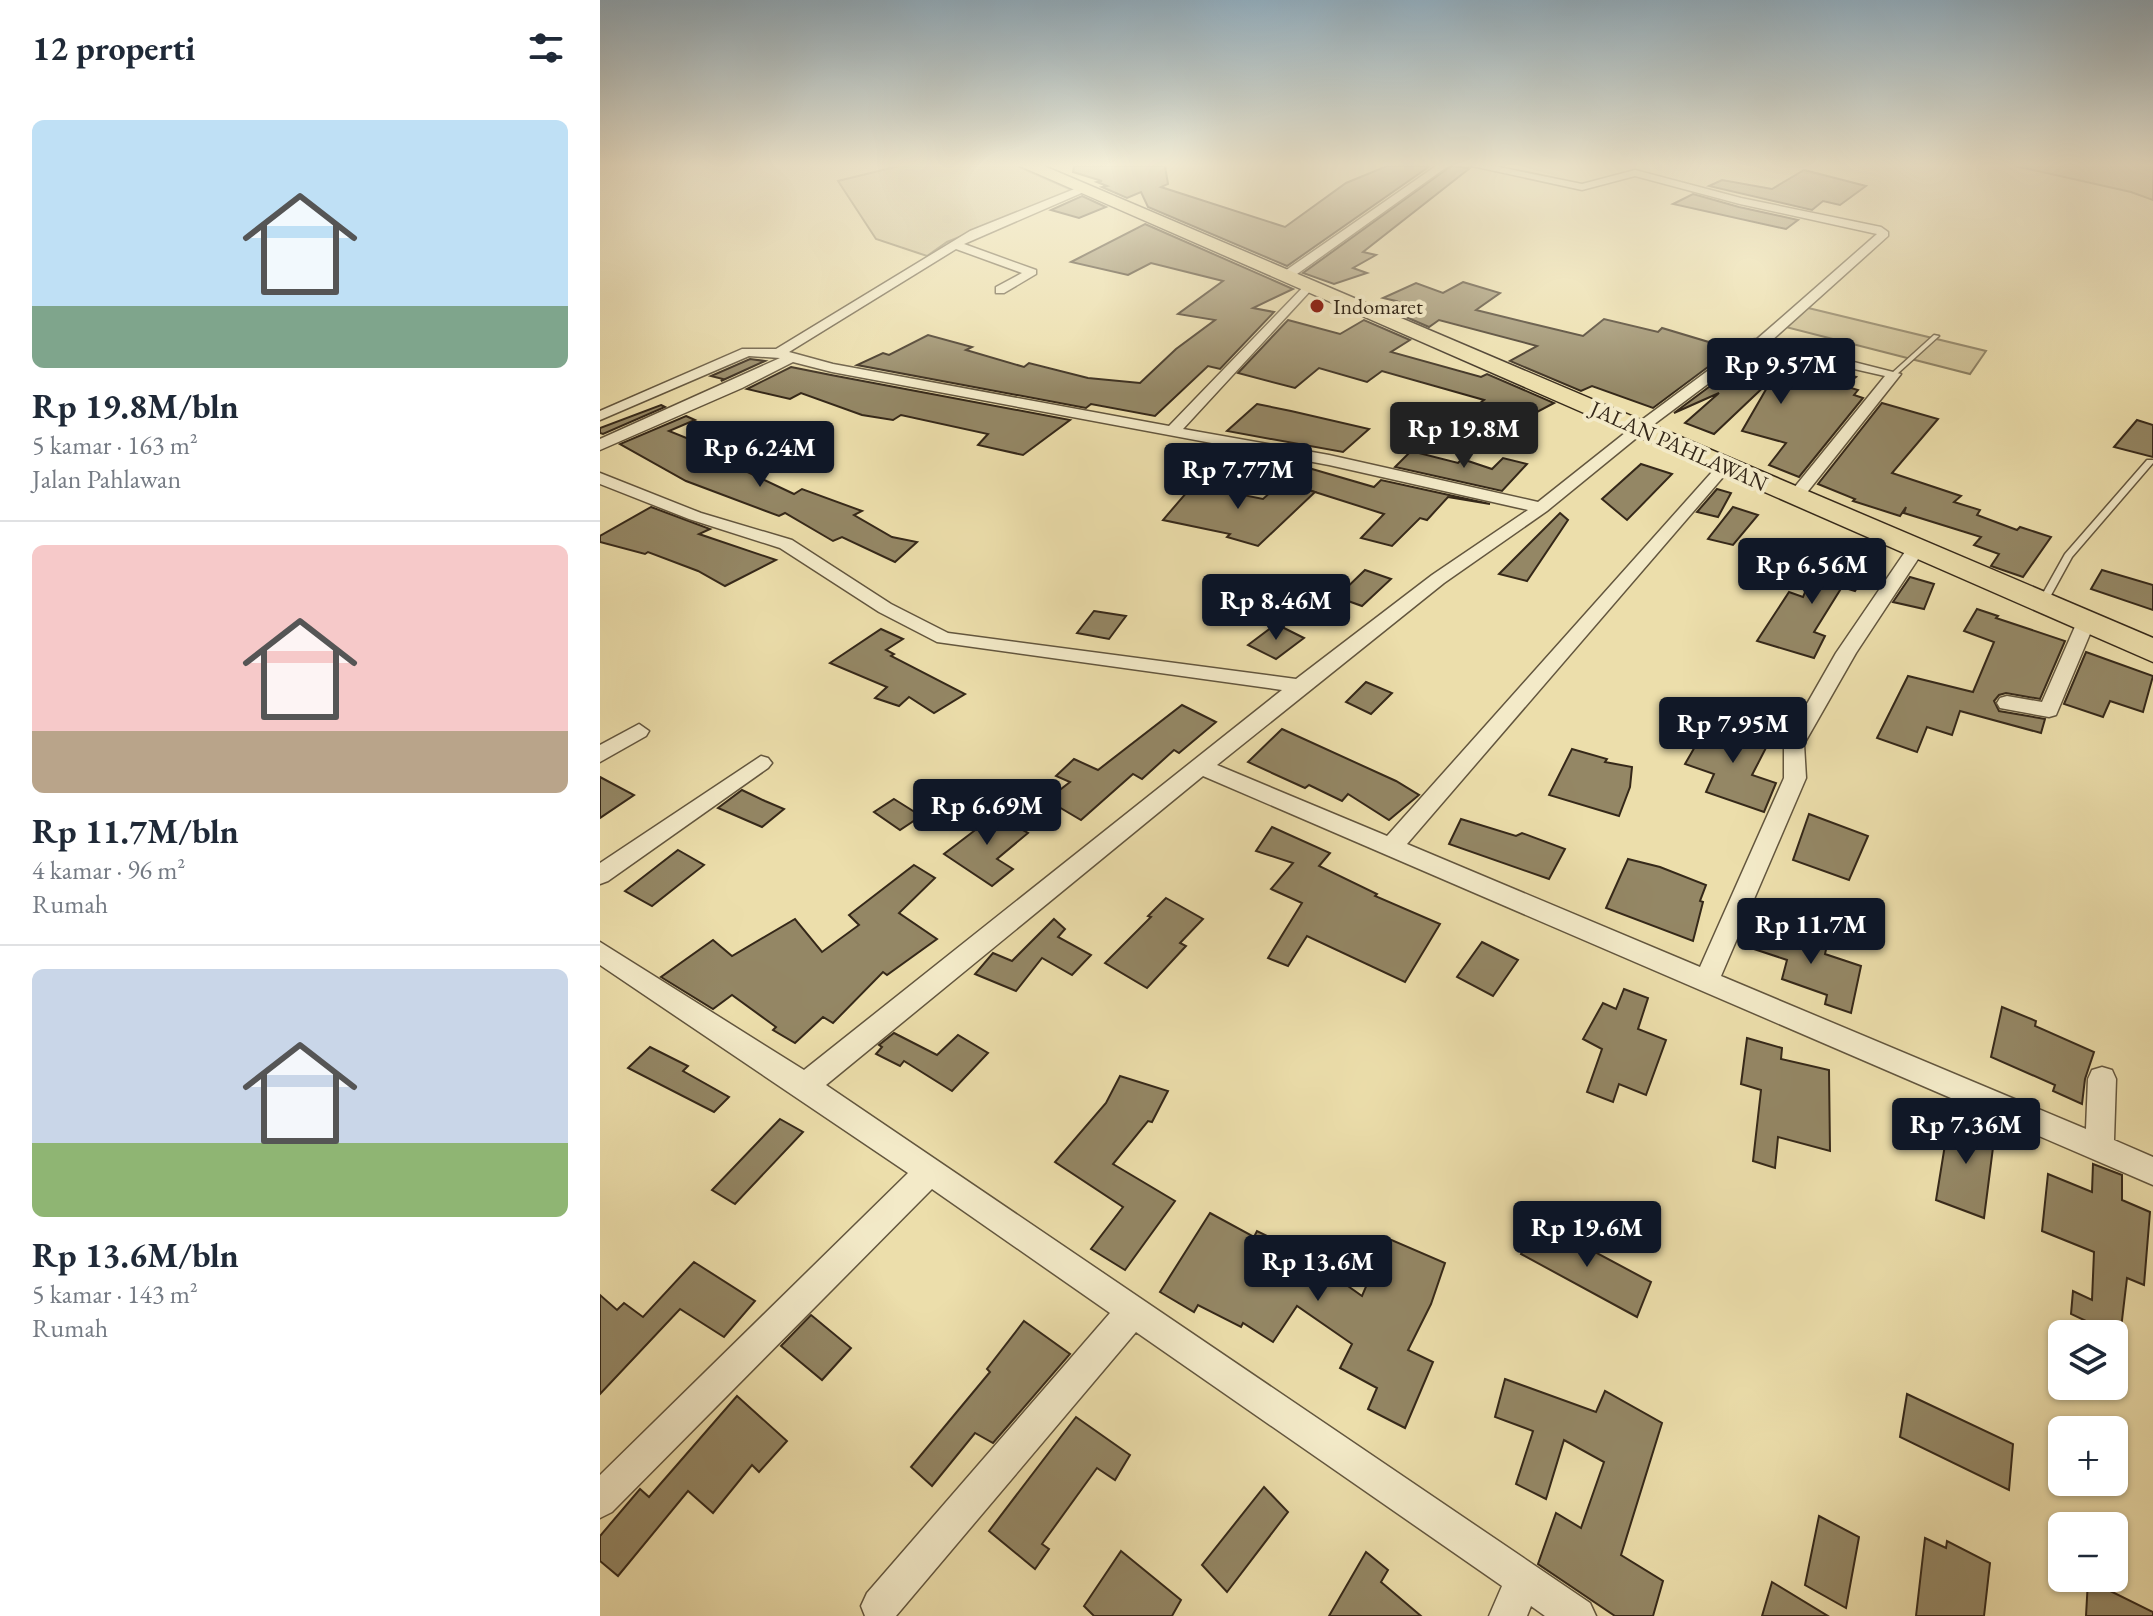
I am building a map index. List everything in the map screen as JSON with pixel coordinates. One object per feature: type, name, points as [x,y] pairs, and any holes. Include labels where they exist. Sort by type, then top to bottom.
[{"type":"highway","name":"JALAN PAHLAWAN","points":[[1204,241],[2153,651]]},
{"type":"street","points":[[600,445],[737,385],[959,241]]},
{"type":"street","points":[[1173,431],[1297,281],[1347,241]]},
{"type":"street","points":[[1761,343],[1876,241]]},
{"type":"street","points":[[954,244],[1032,272],[1000,290]]},
{"type":"street","points":[[805,1086],[1300,686],[1438,579],[1541,508],[1749,346],[1761,343],[1894,374],[1795,497]]},
{"type":"street","points":[[600,416],[747,352],[783,356],[1329,460],[1541,508]]},
{"type":"street","points":[[1391,847],[1725,466]]},
{"type":"street","points":[[600,478],[695,516],[786,544],[885,608],[944,638],[1300,686]]},
{"type":"street","points":[[1706,981],[1795,778],[1794,744],[1846,653],[1915,550]]},
{"type":"street","points":[[2007,703],[2049,710],[2086,622]]},
{"type":"street","points":[[600,755],[639,731]]},
{"type":"street","points":[[600,875],[761,763]]},
{"type":"street","points":[[1200,766],[2153,1171]]},
{"type":"street","points":[[600,952],[805,1086],[1577,1616]]},
{"type":"street","points":[[2099,1148],[2102,1079]]},
{"type":"street","points":[[600,1500],[930,1171]]},
{"type":"street","points":[[880,1606],[1133,1311]]},
{"type":"street","points":[[1508,1616],[1523,1579]]},
{"type":"lane","points":[[1894,374],[1936,336]]},
{"type":"lane","points":[[2042,604],[2068,556],[2150,462]]},
{"type":"shaded area","points":[[883,241],[948,241],[927,256]]},
{"type":"shaded area","points":[[1800,306],[1986,351],[1970,374],[1778,325]]},
{"type":"building","points":[[1111,241],[1185,241],[1293,289],[1253,308],[1274,312],[1220,369],[1208,366],[1155,416],[1091,404],[1086,408],[857,365],[883,353],[889,355],[928,335],[972,347],[966,350],[1024,367],[1029,363],[1088,378],[1140,383],[1176,349],[1215,320],[1178,314],[1223,281],[1151,263],[1128,275],[1071,262]]},
{"type":"building","points":[[1229,241],[1322,241],[1287,266]]},
{"type":"building","points":[[1347,241],[1376,241],[1363,252],[1376,255],[1353,268],[1367,273],[1334,284],[1303,273]]},
{"type":"building","points":[[1463,282],[1500,293],[1476,310],[1583,336],[1604,319],[1658,332],[1662,328],[1732,349],[1653,408],[1592,386],[1581,391],[1510,361],[1537,346],[1439,320],[1429,327],[1385,308],[1396,301],[1383,298],[1416,283],[1443,293]]},
{"type":"building","points":[[1288,320],[1340,334],[1364,320],[1410,340],[1391,352],[1481,377],[1487,374],[1554,403],[1516,423],[1476,406],[1484,400],[1382,371],[1367,382],[1319,368],[1295,388],[1238,373]]},
{"type":"building","points":[[1762,351],[1856,377],[1844,386],[1858,390],[1854,395],[1863,398],[1799,477],[1769,465],[1786,443],[1742,431],[1772,379],[1714,434],[1685,423],[1719,393],[1674,413],[1752,355]]},
{"type":"building","points":[[750,359],[765,361],[721,381],[723,379],[711,376]]},
{"type":"building","points":[[791,367],[1070,420],[1023,455],[978,445],[988,434],[901,415],[893,420],[862,415],[801,393],[790,399],[747,389]]},
{"type":"building","points":[[1882,403],[1938,419],[1892,473],[1961,496],[1954,502],[1980,510],[1977,515],[2017,530],[2020,527],[2051,537],[2023,577],[1991,566],[1999,554],[1974,545],[1981,537],[1904,513],[1906,507],[1900,516],[1853,501],[1855,499],[1818,484]]},
{"type":"building","points":[[1257,404],[1369,429],[1343,452],[1227,431]]},
{"type":"building","points":[[661,405],[665,407],[600,433],[600,428]]},
{"type":"building","points":[[686,416],[695,420],[669,431],[751,464],[741,469],[794,494],[802,489],[862,511],[854,515],[892,537],[917,542],[895,562],[842,537],[833,541],[785,513],[779,516],[686,481],[620,444]]},
{"type":"building","points":[[2137,420],[2153,425],[2153,457],[2114,447]]},
{"type":"building","points":[[1411,451],[1458,463],[1462,459],[1492,469],[1503,458],[1527,464],[1502,491],[1395,467]]},
{"type":"building","points":[[1641,464],[1672,474],[1627,520],[1602,499]]},
{"type":"building","points":[[1312,469],[1374,487],[1381,480],[1490,504],[1448,497],[1427,520],[1420,518],[1392,546],[1361,538],[1384,514],[1293,485]]},
{"type":"building","points":[[1281,483],[1315,492],[1258,546],[1227,537],[1230,534],[1163,520],[1193,485],[1263,499]]},
{"type":"building","points":[[1717,489],[1731,493],[1718,517],[1697,512]]},
{"type":"building","points":[[651,507],[710,529],[699,534],[776,560],[725,586],[698,571],[648,552],[645,554],[600,542],[600,536]]},
{"type":"building","points":[[1733,507],[1758,515],[1733,545],[1708,539]]},
{"type":"building","points":[[1560,513],[1568,520],[1527,581],[1499,574]]},
{"type":"building","points":[[1822,550],[1870,567],[1855,591],[1842,587],[1814,632],[1825,636],[1814,658],[1757,641],[1789,592],[1803,597]]},
{"type":"building","points":[[1365,570],[1391,579],[1362,606],[1337,597]]},
{"type":"building","points":[[2102,570],[2153,585],[2153,610],[2091,589]]},
{"type":"building","points":[[1910,577],[1934,584],[1924,609],[1893,602]]},
{"type":"building","points":[[1977,609],[2065,641],[2040,699],[2006,693],[1994,701],[1999,711],[2045,719],[2041,733],[1960,711],[1952,735],[1927,727],[1917,752],[1877,738],[1908,676],[1973,692],[1994,642],[1964,631]]},
{"type":"building","points":[[1094,611],[1126,616],[1109,639],[1077,633]]},
{"type":"building","points":[[1276,624],[1304,638],[1276,659],[1248,645]]},
{"type":"building","points":[[881,629],[903,639],[886,650],[894,654],[891,656],[965,694],[934,713],[909,697],[899,706],[875,698],[887,687],[830,663]]},
{"type":"building","points":[[2086,652],[2153,676],[2143,712],[2110,701],[2103,717],[2064,704]]},
{"type":"building","points":[[1366,682],[1392,693],[1371,714],[1346,702]]},
{"type":"building","points":[[1182,705],[1216,722],[1179,753],[1174,750],[1142,779],[1133,774],[1081,820],[1047,800],[1070,782],[1056,776],[1074,759],[1098,770]]},
{"type":"building","points":[[1711,719],[1770,740],[1752,775],[1776,783],[1764,812],[1706,792],[1714,774],[1685,764]]},
{"type":"building","points":[[1282,729],[1396,781],[1419,795],[1389,820],[1348,794],[1342,801],[1248,762]]},
{"type":"building","points":[[1572,749],[1607,759],[1605,762],[1632,767],[1630,787],[1619,816],[1549,795]]},
{"type":"building","points":[[600,777],[634,795],[600,818]]},
{"type":"building","points":[[742,790],[784,809],[762,827],[718,808]]},
{"type":"building","points":[[894,799],[921,816],[900,830],[874,812]]},
{"type":"building","points":[[987,810],[1028,833],[997,859],[1013,869],[992,886],[944,854],[974,831],[966,827]]},
{"type":"building","points":[[1809,814],[1868,836],[1849,880],[1793,860]]},
{"type":"building","points":[[1461,819],[1516,836],[1522,833],[1565,849],[1549,879],[1449,844]]},
{"type":"building","points":[[1272,827],[1330,853],[1319,866],[1377,894],[1375,896],[1440,924],[1405,982],[1307,936],[1288,966],[1268,958],[1302,903],[1271,889],[1293,863],[1256,851]]},
{"type":"building","points":[[678,850],[704,865],[652,906],[625,891]]},
{"type":"building","points":[[1628,859],[1660,867],[1706,885],[1693,941],[1606,908]]},
{"type":"building","points":[[914,865],[935,878],[899,913],[937,939],[887,975],[883,972],[833,1023],[823,1017],[795,1043],[773,1030],[776,1027],[732,995],[713,1009],[661,977],[713,940],[732,956],[795,919],[822,952],[859,925],[849,915]]},
{"type":"building","points":[[1166,898],[1203,919],[1180,943],[1186,946],[1147,988],[1105,963]]},
{"type":"building","points":[[1054,919],[1065,929],[1058,937],[1091,955],[1072,975],[1042,958],[1016,991],[975,974],[993,953],[1012,961]]},
{"type":"building","points":[[1754,926],[1792,939],[1794,930],[1828,941],[1825,954],[1861,966],[1851,1013],[1825,1004],[1827,995],[1782,979],[1787,960],[1748,947]]},
{"type":"building","points":[[1482,942],[1518,960],[1493,996],[1457,977]]},
{"type":"building","points":[[1624,989],[1648,998],[1638,1029],[1666,1040],[1646,1095],[1619,1084],[1613,1102],[1587,1092],[1602,1049],[1583,1039],[1603,1003],[1616,1009]]},
{"type":"building","points":[[2002,1007],[2036,1021],[2035,1026],[2094,1052],[2085,1079],[2082,1104],[2053,1091],[2055,1085],[1991,1057]]},
{"type":"building","points":[[894,1033],[937,1055],[958,1035],[988,1053],[952,1091],[904,1061],[900,1066],[876,1054],[882,1047],[879,1045]]},
{"type":"building","points":[[1747,1038],[1782,1048],[1781,1059],[1829,1070],[1830,1151],[1778,1137],[1775,1168],[1753,1161],[1761,1090],[1741,1084]]},
{"type":"building","points":[[650,1047],[688,1066],[683,1071],[729,1097],[714,1112],[628,1068]]},
{"type":"building","points":[[1120,1076],[1168,1091],[1152,1122],[1148,1121],[1113,1164],[1175,1201],[1125,1270],[1091,1249],[1123,1207],[1055,1162],[1106,1103]]},
{"type":"building","points":[[1950,1114],[1995,1132],[1984,1218],[1936,1200]]},
{"type":"building","points":[[780,1119],[803,1132],[735,1204],[712,1190]]},
{"type":"building","points":[[2093,1164],[2122,1175],[2122,1200],[2150,1212],[2144,1285],[2127,1278],[2122,1320],[2084,1320],[2071,1314],[2073,1291],[2092,1300],[2094,1252],[2042,1231],[2048,1174],[2092,1192]]},
{"type":"building","points":[[1210,1213],[1254,1237],[1257,1231],[1300,1252],[1362,1296],[1387,1238],[1445,1263],[1431,1304],[1408,1350],[1433,1362],[1405,1428],[1368,1409],[1377,1388],[1340,1368],[1352,1344],[1297,1306],[1273,1342],[1243,1323],[1241,1327],[1198,1305],[1194,1312],[1160,1292]]},
{"type":"building","points":[[1537,1221],[1651,1282],[1637,1317],[1521,1254]]},
{"type":"building","points":[[694,1262],[755,1301],[724,1337],[680,1309],[600,1394],[600,1295],[617,1310],[624,1303],[643,1317]]},
{"type":"building","points":[[811,1315],[851,1348],[822,1380],[781,1346]]},
{"type":"building","points":[[1024,1321],[1070,1354],[993,1443],[975,1433],[932,1486],[911,1467],[990,1372],[987,1369]]},
{"type":"building","points":[[1505,1379],[1596,1412],[1605,1391],[1662,1423],[1621,1555],[1663,1581],[1653,1616],[1615,1616],[1538,1564],[1556,1513],[1581,1528],[1604,1462],[1564,1440],[1546,1499],[1516,1484],[1533,1431],[1495,1417]]},
{"type":"building","points":[[1907,1394],[2013,1444],[2009,1490],[1900,1437]]},
{"type":"building","points":[[737,1396],[787,1441],[759,1472],[752,1465],[713,1513],[688,1491],[618,1576],[600,1561],[600,1536],[640,1489],[649,1497]]},
{"type":"building","points":[[1076,1417],[1130,1455],[1115,1480],[1097,1468],[1042,1544],[1049,1549],[1035,1569],[989,1531]]},
{"type":"building","points":[[1264,1487],[1288,1512],[1227,1592],[1202,1565]]},
{"type":"building","points":[[1819,1516],[1859,1537],[1846,1608],[1805,1585]]},
{"type":"building","points":[[1925,1538],[1946,1548],[1947,1541],[1990,1563],[1984,1616],[1916,1616]]},
{"type":"building","points":[[1121,1551],[1181,1600],[1172,1616],[1094,1616],[1084,1606]]},
{"type":"building","points":[[1366,1552],[1388,1570],[1381,1582],[1421,1616],[1329,1616]]},
{"type":"building","points":[[1772,1582],[1828,1616],[1762,1616]]},
{"type":"building","points":[[2087,1592],[2112,1592],[2153,1612],[2153,1616],[2086,1616]]},
{"type":"place","name":"Indomaret","points":[[1317,306]]}]
